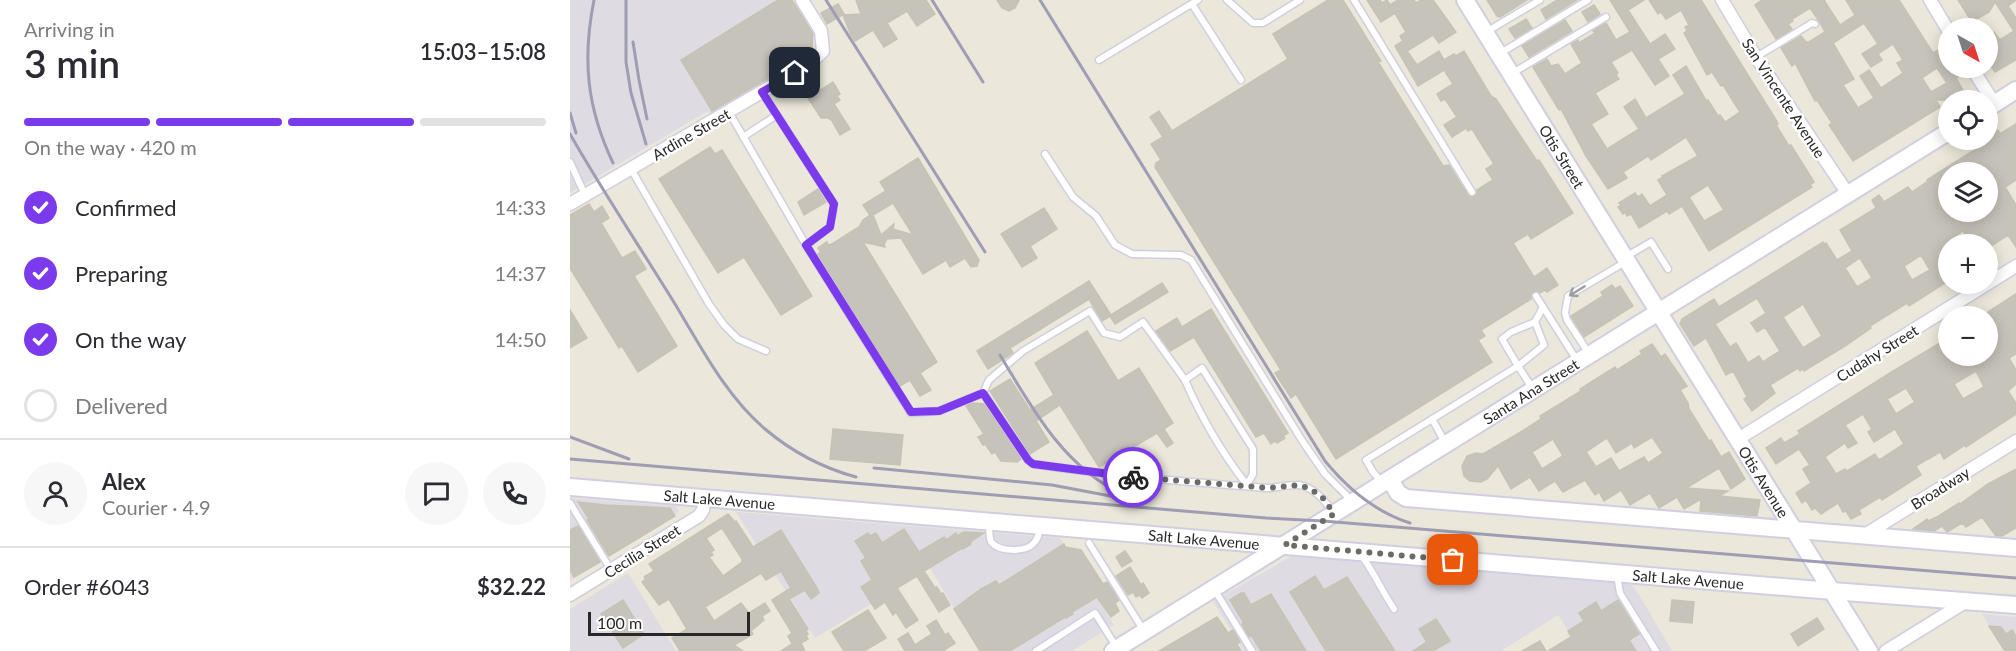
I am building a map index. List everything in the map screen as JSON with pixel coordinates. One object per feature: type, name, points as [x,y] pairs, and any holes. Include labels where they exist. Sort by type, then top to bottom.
[{"type":"street","name":"Ardine Street","points":[[570,204],[811,63],[823,51],[821,31],[802,0]]},
{"type":"street","name":"Otis Street","points":[[1465,0],[1659,312]]},
{"type":"street","name":"San Vincente Avenue","points":[[1722,0],[1756,57],[1848,194]]},
{"type":"street","points":[[1930,0],[1941,18]]},
{"type":"street","points":[[1998,101],[2016,90]]},
{"type":"street","name":"Santa Ana Street","points":[[1115,650],[1938,138]]},
{"type":"street","name":"Cudahy Street","points":[[1738,439],[2016,266]]},
{"type":"street","name":"Otis Avenue","points":[[1659,312],[1869,651]]},
{"type":"street","name":"Broadway","points":[[1863,536],[2016,441]]},
{"type":"street","points":[[1386,481],[1406,498],[2016,548]]},
{"type":"street","name":"Salt Lake Avenue","points":[[570,487],[704,500],[1285,545],[1617,574],[2016,604]]},
{"type":"street","name":"Cecilia Street","points":[[572,589],[611,570],[699,516],[703,510],[704,500]]},
{"type":"street","points":[[1886,651],[1968,600]]},
{"type":"lane","points":[[1227,0],[1253,23],[1263,23],[1300,0]]},
{"type":"lane","points":[[1354,0],[1472,192]]},
{"type":"lane","points":[[1485,33],[1540,0]]},
{"type":"lane","points":[[1498,54],[1588,0]]},
{"type":"lane","points":[[1099,60],[1195,2],[1240,80]]},
{"type":"lane","points":[[1511,74],[1606,17]]},
{"type":"lane","points":[[1756,57],[1812,23],[1815,24]]},
{"type":"lane","points":[[762,92],[834,204],[830,227],[806,245]]},
{"type":"lane","points":[[729,112],[806,245],[911,412],[939,411],[983,393],[989,380],[1023,351],[1090,311],[1104,333],[1120,337],[1143,322],[1185,380],[1195,403],[1247,485]]},
{"type":"lane","points":[[743,136],[777,115]]},
{"type":"lane","points":[[1045,154],[1073,197],[1096,216],[1115,245],[1132,254],[1180,255],[1191,260],[1300,439],[1325,474],[1353,502]]},
{"type":"lane","points":[[570,162],[585,195]]},
{"type":"lane","points":[[631,168],[709,304],[724,325],[738,339],[766,351]]},
{"type":"lane","points":[[1584,359],[1565,313],[1568,296],[1651,242],[1668,269]]},
{"type":"lane","points":[[1536,296],[1584,359]]},
{"type":"lane","points":[[1533,390],[1502,339],[1511,332],[1535,322],[1543,307]]},
{"type":"lane","points":[[1386,481],[1373,472],[1366,460],[1518,366],[1544,345],[1535,322]]},
{"type":"lane","points":[[1185,380],[1202,368],[1253,449],[1253,474],[1247,485]]},
{"type":"lane","points":[[983,393],[1033,464],[1111,476],[1269,488],[1299,485],[1311,489],[1324,499],[1334,514]]},
{"type":"lane","points":[[1432,419],[1446,444]]},
{"type":"lane","points":[[570,503],[611,570]]},
{"type":"lane","points":[[989,522],[992,544],[1005,549],[1028,549],[1038,538],[1040,526]]},
{"type":"lane","points":[[1089,543],[1144,632]]},
{"type":"lane","points":[[1359,552],[1378,578],[1382,591],[1394,609]]},
{"type":"lane","points":[[1617,574],[1620,593],[1656,651]]},
{"type":"lane","points":[[1214,589],[1252,651]]},
{"type":"lane","points":[[1036,651],[1095,613],[1115,650]]},
{"type":"shaded area","points":[[570,0],[792,0],[813,34],[812,54],[714,114],[706,112],[570,193]]},
{"type":"shaded area","points":[[570,498],[676,506],[679,512],[570,581]]},
{"type":"shaded area","points":[[736,512],[1060,538],[1114,625],[1072,651],[980,651],[930,568],[815,638]]},
{"type":"shaded area","points":[[1292,556],[1628,581],[1638,593],[1672,651],[1581,651],[1558,615],[1501,651],[1244,651],[1213,601]]},
{"type":"shaded area","points":[[628,573],[676,651],[570,651],[570,609]]},
{"type":"shaded area","points":[[1982,614],[2016,617],[2016,651],[2005,651]]},
{"type":"building","points":[[778,0],[792,0],[813,34],[812,50],[806,56],[712,111],[681,60]]},
{"type":"building","points":[[856,0],[926,0],[935,14],[917,26],[907,11],[887,23],[897,39],[884,47],[873,30],[855,41],[850,33],[843,15],[861,14]]},
{"type":"building","points":[[997,0],[1019,0],[1015,8],[1009,11],[1002,8]]},
{"type":"building","points":[[1328,0],[1343,0],[1381,61],[1378,62],[1443,166],[1449,165],[1468,195],[1473,197],[1477,194],[1477,190],[1493,180],[1486,169],[1494,164],[1472,129],[1468,131],[1466,128],[1452,137],[1444,125],[1457,117],[1445,99],[1441,101],[1437,94],[1453,84],[1444,70],[1418,86],[1395,46],[1403,41],[1400,36],[1406,32],[1395,13],[1381,22],[1367,0],[1380,0],[1382,3],[1387,0],[1390,5],[1398,0],[1414,0],[1416,3],[1421,0],[1433,0],[1456,32],[1439,43],[1433,35],[1407,51],[1417,65],[1439,51],[1444,60],[1464,51],[1491,96],[1496,99],[1537,161],[1539,160],[1573,213],[1531,239],[1528,234],[1513,243],[1534,277],[1547,268],[1558,285],[1547,292],[1545,290],[1540,293],[1534,291],[1531,299],[1481,330],[1485,336],[1478,340],[1492,362],[1336,459],[1296,394],[1291,398],[1275,373],[1281,370],[1155,167],[1156,163],[1161,160],[1151,144],[1163,137],[1150,117],[1159,111],[1172,131],[1288,59],[1273,34]]},
{"type":"building","points":[[1487,0],[1527,0],[1500,17]]},
{"type":"building","points":[[1557,0],[1577,0],[1546,19],[1541,10]]},
{"type":"building","points":[[1610,0],[1644,0],[1628,10],[1650,44],[1665,34],[1675,49],[1658,59],[1669,76],[1655,85],[1632,50],[1611,62],[1619,79],[1595,93],[1608,114],[1591,124],[1607,149],[1639,129],[1624,107],[1635,99],[1646,118],[1685,94],[1673,75],[1686,66],[1707,102],[1708,100],[1718,116],[1720,115],[1725,122],[1740,112],[1712,72],[1707,75],[1684,33],[1687,31],[1685,27],[1689,25],[1681,10],[1666,19],[1661,12],[1658,14],[1649,0],[1701,0],[1775,118],[1778,124],[1776,125],[1789,146],[1791,145],[1814,182],[1810,185],[1812,187],[1709,251],[1682,206],[1669,214],[1667,211],[1639,228],[1631,214],[1627,216],[1625,212],[1623,214],[1618,207],[1621,205],[1619,203],[1635,193],[1638,197],[1642,194],[1650,206],[1667,195],[1658,180],[1698,156],[1686,137],[1651,160],[1648,156],[1623,172],[1627,178],[1608,189],[1586,156],[1561,109],[1559,110],[1533,67],[1547,59],[1551,66],[1558,64],[1565,74],[1582,63],[1571,44],[1578,40],[1579,43],[1606,23],[1616,40],[1630,32]],"holes":[[[1708,185],[1724,210],[1704,221],[1689,197]]]},
{"type":"building","points":[[1762,0],[1824,0],[1840,25],[1855,15],[1846,0],[1899,0],[1933,53],[1938,50],[1938,70],[1922,78],[1931,92],[1947,83],[1944,78],[1956,78],[1963,90],[1938,90],[1938,100],[1936,100],[1938,108],[1853,161],[1829,125],[1832,123],[1817,100],[1815,101],[1795,63],[1792,66],[1781,48],[1801,36],[1809,42],[1825,32],[1810,8],[1792,19],[1793,21],[1788,24],[1792,29],[1776,39],[1755,5]],"holes":[[[1864,23],[1878,44],[1862,54],[1871,67],[1882,60],[1878,54],[1893,44],[1903,60],[1897,63],[1903,73],[1881,88],[1869,70],[1860,76],[1874,98],[1858,108],[1843,85],[1854,79],[1833,43]]]},
{"type":"building","points":[[1958,0],[2016,0],[2008,6],[2016,18],[2016,60],[1998,70],[1998,37],[2000,40],[2014,31],[1995,2],[1989,12],[1979,18],[1969,18]]},
{"type":"building","points":[[838,4],[844,14],[827,24],[821,13]]},
{"type":"building","points":[[1594,5],[1600,14],[1588,22],[1582,12]]},
{"type":"building","points":[[1526,19],[1532,28],[1515,38],[1509,29]]},
{"type":"building","points":[[1565,20],[1572,31],[1529,57],[1522,46]]},
{"type":"building","points":[[833,82],[840,94],[837,96],[840,100],[834,104],[850,129],[840,135],[832,121],[828,118],[821,118],[808,98]]},
{"type":"building","points":[[2016,124],[2016,180],[2005,187],[2016,205],[2016,247],[2008,235],[1998,242],[1998,234],[1965,234],[1963,231],[1958,234],[1938,234],[1938,287],[1909,306],[1907,303],[1870,326],[1871,328],[1845,346],[1804,371],[1798,368],[1770,385],[1775,393],[1752,411],[1744,399],[1747,397],[1733,371],[1726,375],[1706,338],[1694,346],[1680,324],[1682,319],[1714,299],[1719,307],[1823,242],[1837,260],[1852,251],[1840,230],[1876,208],[1872,200],[1879,195],[1884,202],[1908,187],[1912,192],[1938,173],[1938,222],[1998,222],[1998,162],[1956,162],[1974,150],[1998,150],[1998,130],[2000,134]],"holes":[[[1921,255],[1930,270],[1912,280],[1904,266]],[[1860,258],[1872,278],[1857,287],[1845,268]],[[1757,298],[1766,313],[1751,323],[1757,332],[1765,327],[1780,351],[1763,362],[1759,356],[1748,363],[1736,343],[1730,347],[1715,324]],[[1803,304],[1822,336],[1803,348],[1783,317]]]},
{"type":"building","points":[[710,147],[715,154],[722,150],[812,296],[781,315],[744,257],[718,273],[659,179]]},
{"type":"building","points":[[918,158],[979,260],[977,266],[971,267],[965,258],[950,267],[946,260],[923,274],[901,238],[887,239],[885,247],[863,242],[937,362],[920,373],[931,390],[920,396],[910,380],[900,386],[818,254],[821,252],[818,248],[827,242],[828,245],[832,244],[859,227],[870,215],[863,205],[886,191],[880,182]],"holes":[[[893,203],[913,235],[893,229],[894,224],[881,235],[873,215]]]},
{"type":"building","points":[[818,189],[826,202],[804,215],[798,202]]},
{"type":"building","points":[[589,204],[594,212],[602,206],[609,218],[601,223],[622,258],[635,251],[646,269],[634,276],[677,346],[638,372],[622,346],[619,348],[570,268],[570,215]]},
{"type":"building","points":[[1044,208],[1057,229],[1030,246],[1037,258],[1022,267],[1001,234]]},
{"type":"building","points":[[1089,281],[1111,315],[1162,283],[1168,292],[1115,324],[1110,316],[1102,321],[1089,299],[1010,348],[1013,353],[988,369],[977,351]]},
{"type":"building","points":[[1612,285],[1615,289],[1620,286],[1633,306],[1584,337],[1571,316],[1603,296],[1601,292]]},
{"type":"building","points":[[2016,294],[2016,354],[2009,358],[2016,370],[2016,384],[2008,391],[2016,403],[2016,414],[1944,459],[1940,452],[1916,466],[1921,475],[1882,500],[1880,497],[1859,510],[1861,514],[1851,519],[1838,503],[1821,514],[1815,508],[1812,510],[1806,500],[1802,503],[1796,493],[1811,483],[1803,469],[1810,465],[1799,449],[1776,464],[1766,448],[1781,438],[1784,443],[1800,434],[1798,431],[1938,344],[1938,366],[1998,366],[1997,306]],"holes":[[[1976,371],[1984,387],[1963,399],[1954,384]],[[1906,388],[1915,402],[1896,414],[1887,399]],[[1863,414],[1872,429],[1868,432],[1874,442],[1895,429],[1904,444],[1881,459],[1878,459],[1875,454],[1847,471],[1845,469],[1836,474],[1825,457],[1845,443],[1848,448],[1857,443],[1845,425]]]},
{"type":"building","points":[[1211,309],[1288,433],[1277,443],[1275,441],[1271,444],[1264,433],[1256,437],[1194,337],[1170,351],[1156,331],[1177,318],[1182,327]]},
{"type":"building","points":[[570,310],[587,338],[570,348]]},
{"type":"building","points":[[1087,331],[1118,381],[1139,368],[1173,423],[1164,429],[1173,443],[1167,447],[1157,433],[1099,467],[1060,405],[1036,421],[1049,442],[1030,454],[990,391],[1010,379],[1030,410],[1054,395],[1035,363]]},
{"type":"building","points":[[1652,344],[1661,357],[1665,354],[1687,386],[1680,390],[1709,441],[1711,440],[1721,457],[1729,452],[1745,479],[1731,489],[1719,468],[1686,488],[1728,491],[1719,496],[1760,500],[1757,516],[1700,511],[1701,499],[1684,509],[1677,497],[1659,508],[1650,493],[1630,505],[1621,490],[1604,501],[1599,492],[1595,495],[1585,480],[1563,492],[1555,481],[1539,491],[1530,477],[1511,489],[1498,466],[1487,479],[1481,482],[1470,481],[1464,476],[1462,466],[1467,456],[1476,453],[1483,454],[1519,433],[1541,419],[1540,416],[1581,391],[1580,389],[1615,367],[1617,370],[1642,354],[1640,351]],"holes":[[[1652,437],[1663,453],[1648,463],[1644,457],[1619,471],[1611,458],[1596,467],[1586,452],[1607,438],[1616,453],[1632,443],[1634,448]],[[1553,439],[1563,456],[1542,469],[1532,452]]]},
{"type":"building","points":[[972,403],[984,404],[1021,459],[1017,462],[1001,461],[995,452],[992,454],[985,444],[983,445],[978,437],[984,434],[966,406]]},
{"type":"building","points":[[833,429],[903,435],[900,465],[830,459]]},
{"type":"building","points":[[2016,469],[2016,528],[2002,536],[1996,536],[1982,517],[1966,527],[1962,523],[1947,532],[1942,526],[1934,531],[1913,529],[1927,519],[1928,521],[1937,517],[1960,504],[1988,484]]},
{"type":"building","points":[[578,502],[670,508],[675,516],[609,556]]},
{"type":"building","points":[[728,514],[736,521],[753,547],[781,530],[819,593],[811,599],[805,590],[789,599],[808,629],[806,635],[808,639],[801,643],[805,651],[781,651],[792,644],[788,636],[792,633],[772,600],[791,588],[781,571],[766,580],[761,573],[705,607],[714,621],[741,603],[749,613],[765,603],[770,611],[762,616],[764,620],[751,631],[753,634],[734,645],[743,651],[680,651],[672,638],[687,629],[669,599],[659,605],[642,582],[646,579],[644,577],[654,571],[649,564]],"holes":[[[722,528],[742,562],[723,576],[709,557],[713,555],[711,552],[714,550],[706,538]]]},
{"type":"building","points":[[578,526],[600,562],[574,577],[570,570],[570,530]]},
{"type":"building","points":[[904,529],[919,552],[944,537],[946,540],[956,533],[957,536],[964,532],[984,533],[970,542],[971,544],[924,571],[950,605],[939,612],[917,576],[897,588],[918,620],[906,628],[896,612],[893,615],[885,602],[875,609],[861,587],[872,580],[861,561],[866,558],[855,541],[868,533],[870,536],[876,533],[882,543]]},
{"type":"building","points":[[1064,544],[1065,547],[1081,550],[1103,584],[1107,582],[1119,600],[1115,603],[1119,611],[1111,617],[1097,597],[1010,651],[980,651],[954,609],[981,589],[996,581],[999,585]]},
{"type":"building","points":[[1125,551],[1132,561],[1122,567],[1116,557]]},
{"type":"building","points":[[1130,567],[1149,593],[1142,598],[1140,595],[1136,597],[1133,592],[1128,595],[1116,576]]},
{"type":"building","points":[[1315,576],[1324,590],[1347,577],[1395,651],[1326,651],[1290,592]]},
{"type":"building","points":[[1244,593],[1251,605],[1271,594],[1306,651],[1261,651],[1251,635],[1249,637],[1242,624],[1244,623],[1230,600]]},
{"type":"building","points":[[623,600],[644,634],[623,648],[601,614]]},
{"type":"building","points":[[1618,600],[1639,634],[1629,640],[1636,651],[1548,651],[1571,637],[1568,631],[1584,621],[1579,613],[1596,602],[1601,611]]},
{"type":"building","points":[[1672,600],[1694,602],[1692,623],[1670,621]]},
{"type":"building","points":[[868,610],[886,638],[864,651],[844,651],[832,632]]},
{"type":"building","points":[[1217,617],[1228,633],[1233,630],[1240,642],[1237,644],[1241,651],[1159,651]]},
{"type":"building","points":[[1817,618],[1824,629],[1798,646],[1791,634]]},
{"type":"building","points":[[1436,619],[1450,641],[1433,651],[1413,651],[1427,642],[1419,629]]},
{"type":"building","points":[[936,620],[945,635],[948,633],[955,643],[943,651],[905,651],[898,639],[908,633],[915,645],[932,634],[927,626]]},
{"type":"building","points":[[1989,626],[2001,627],[2006,634],[2012,630],[2016,636],[2016,651],[2005,651]]},
{"type":"building","points":[[1540,641],[1546,651],[1522,651]]},
{"type":"railway","points":[[594,0],[588,43],[589,83],[597,123],[613,163]]},
{"type":"railway","points":[[626,0],[626,62],[631,93],[646,144]]},
{"type":"railway","points":[[826,0],[985,252]]},
{"type":"railway","points":[[932,0],[983,82]]},
{"type":"railway","points":[[1040,0],[1325,461],[1363,498],[1385,513],[1410,523]]},
{"type":"railway","points":[[633,42],[647,119]]},
{"type":"railway","points":[[570,113],[576,133]]},
{"type":"railway","points":[[570,134],[705,354],[738,402],[765,429],[786,445],[820,464],[856,477]]},
{"type":"railway","points":[[1000,355],[1037,415],[1066,452],[1101,482],[1122,494]]},
{"type":"railway","points":[[570,437],[629,459]]},
{"type":"railway","points":[[570,459],[2016,578]]},
{"type":"railway","points":[[874,468],[1052,485],[1121,498]]},
{"type":"way so far","points":[[1133,477],[1269,488],[1299,485],[1311,489],[1324,499],[1334,514],[1285,545],[1453,560]]},
{"type":"route","points":[[795,73],[762,92],[834,204],[830,227],[806,245],[911,412],[939,411],[983,393],[1033,464],[1111,476],[1133,477]]}]
